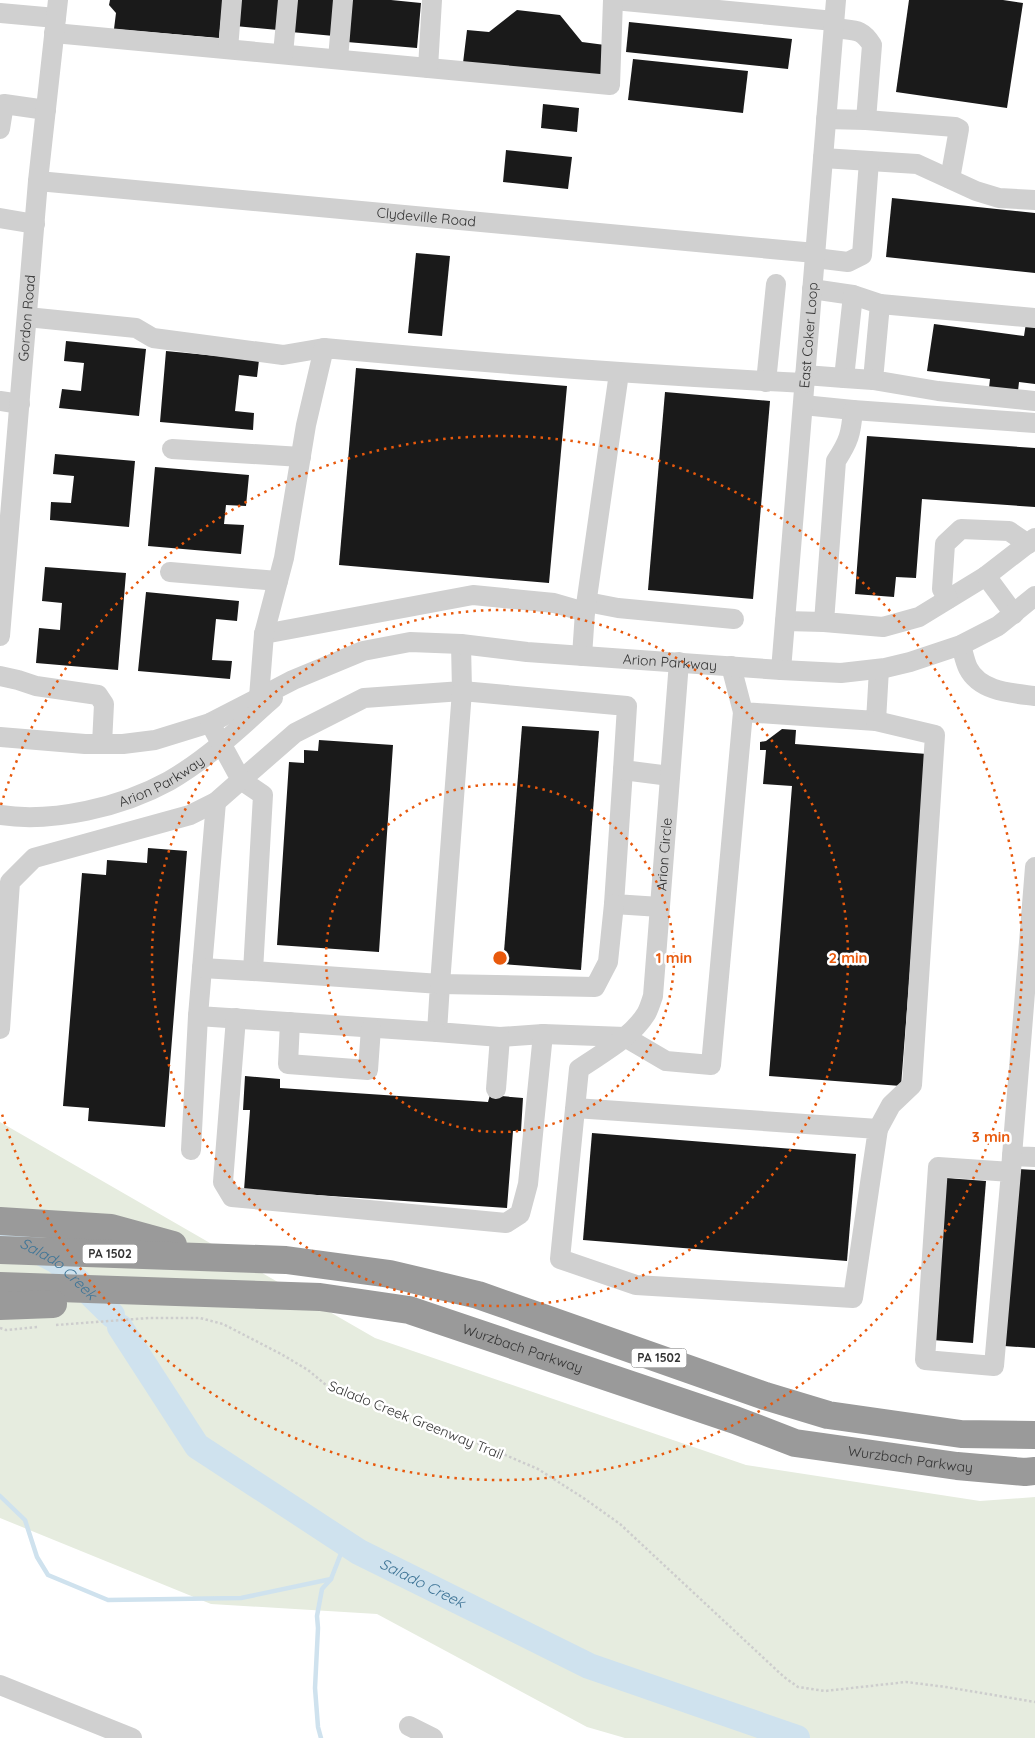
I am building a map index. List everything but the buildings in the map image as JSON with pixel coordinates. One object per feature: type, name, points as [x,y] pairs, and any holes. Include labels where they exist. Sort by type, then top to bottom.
[{"type":"highway","points":[[0,1221],[111,1228],[221,1258]]},
{"type":"highway","name":"PA 1502","points":[[0,1250],[286,1260],[390,1274],[478,1295],[765,1396],[828,1416],[961,1434],[1035,1435]]},
{"type":"highway","name":"Wurzbach Parkway","points":[[0,1286],[187,1294],[320,1297],[409,1310],[735,1420],[795,1443],[957,1466],[1025,1472],[1035,1471]]},
{"type":"highway","points":[[0,1306],[87,1303],[187,1294]]},
{"type":"street","points":[[228,49],[232,0]]},
{"type":"street","points":[[283,54],[288,0]]},
{"type":"street","points":[[338,59],[343,0]]},
{"type":"street","points":[[428,68],[432,0]]},
{"type":"street","points":[[0,13],[56,17],[228,49],[610,85],[613,0],[834,25],[861,32],[872,45],[866,120]]},
{"type":"street","name":"East Coker Loop","points":[[781,670],[836,0]]},
{"type":"street","name":"Gordon Road","points":[[0,634],[10,402],[27,317],[38,181],[56,17]]},
{"type":"street","points":[[0,129],[4,104],[46,110]]},
{"type":"street","points":[[826,119],[946,126],[959,129],[950,179]]},
{"type":"street","points":[[823,158],[917,164],[976,191],[999,198],[1035,200]]},
{"type":"street","name":"Clydeville Road","points":[[38,181],[815,255],[848,262],[862,255],[869,161]]},
{"type":"street","points":[[0,218],[35,224]]},
{"type":"street","points":[[766,382],[776,284]]},
{"type":"street","points":[[812,289],[853,295],[880,304],[1035,318]]},
{"type":"street","points":[[844,378],[853,295]]},
{"type":"street","points":[[873,380],[880,304]]},
{"type":"street","points":[[27,317],[136,328],[153,338],[283,355],[324,348],[485,363],[766,382],[844,378],[873,380],[938,391],[1035,401]]},
{"type":"street","points":[[259,697],[264,634],[284,558],[301,457],[324,348]]},
{"type":"street","points":[[582,656],[586,607],[619,373]]},
{"type":"street","points":[[803,405],[1035,423]]},
{"type":"street","points":[[824,622],[836,461],[846,446],[851,433],[853,410]]},
{"type":"street","points":[[172,449],[301,457]]},
{"type":"street","points":[[785,620],[883,627],[919,617],[986,576],[1031,541],[1009,531],[961,529],[946,544],[942,589],[948,599]]},
{"type":"street","points":[[170,572],[278,581]]},
{"type":"street","points":[[986,576],[1014,614]]},
{"type":"street","points":[[264,634],[473,595],[586,607],[734,618]]},
{"type":"street","name":"Arion Parkway","points":[[0,737],[102,744],[123,744],[155,740],[210,723],[293,680],[363,651],[410,642],[461,644],[527,652],[781,670],[841,673],[879,669],[910,662],[961,645],[998,626],[1035,596]]},
{"type":"street","points":[[437,1032],[462,691],[461,644]]},
{"type":"street","points":[[961,645],[968,669],[989,687],[1001,691],[1035,696]]},
{"type":"street","name":"Arion Circle","points":[[679,662],[653,996],[647,1013],[638,1025],[625,1037],[579,1069],[560,1259],[636,1285],[853,1298],[878,1129]]},
{"type":"street","points":[[198,1016],[500,1037],[543,1034],[625,1037],[666,1061],[710,1065],[743,712],[730,666]]},
{"type":"street","points":[[876,721],[879,669]]},
{"type":"street","points":[[0,676],[36,686],[98,695],[104,704],[102,744]]},
{"type":"street","name":"Arion Parkway","points":[[0,815],[18,818],[66,815],[124,800],[168,781],[222,743],[293,680]]},
{"type":"street","points":[[0,1029],[5,880],[34,858],[190,815],[216,802],[295,733],[364,698],[462,691],[627,706],[614,904],[608,962],[596,987],[440,984],[202,968]]},
{"type":"street","points":[[575,1108],[878,1129],[891,1105],[912,1085],[935,735],[876,721],[743,712]]},
{"type":"street","points":[[210,723],[241,780],[263,795],[253,971]]},
{"type":"street","points":[[623,770],[670,776]]},
{"type":"street","points":[[191,1150],[198,1016],[216,802]]},
{"type":"street","points":[[1035,868],[1012,1164],[994,1366],[925,1360],[938,1167],[1012,1164],[1035,1158]]},
{"type":"street","points":[[614,904],[660,907]]},
{"type":"street","points":[[236,1018],[223,1182],[232,1196],[506,1223],[520,1214],[528,1184],[543,1034]]},
{"type":"street","points":[[290,1022],[288,1064],[368,1070],[371,1028]]},
{"type":"street","points":[[496,1089],[500,1037]]},
{"type":"street","points":[[0,1685],[132,1738]]},
{"type":"street","points":[[409,1726],[433,1738]]},
{"type":"path","name":"Salado Creek Greenway Trail","points":[[54,1326],[149,1318],[200,1318],[224,1324],[308,1370],[326,1385],[337,1391],[435,1426],[538,1469],[585,1498],[620,1524],[784,1677],[798,1687],[825,1691],[906,1682],[1035,1702]]},
{"type":"path","points":[[0,1328],[6,1330],[44,1326]]},
{"type":"shaded area","points":[[0,1122],[375,1338],[746,1465],[980,1501],[1035,1497],[1035,1738],[625,1738],[587,1727],[377,1614],[211,1604],[0,1518]]},
{"type":"waterway","name":"Salado Creek","points":[[0,1231],[57,1261],[112,1315]]},
{"type":"waterway","name":"Salado Creek","points":[[120,1327],[197,1446],[359,1552],[589,1666],[797,1738]]},
{"type":"waterway","points":[[0,1496],[25,1520],[37,1557],[48,1575],[108,1600],[241,1598],[331,1579]]},
{"type":"waterway","points":[[321,1738],[318,1727],[315,1688],[317,1616],[322,1589],[331,1579],[345,1543]]}]
